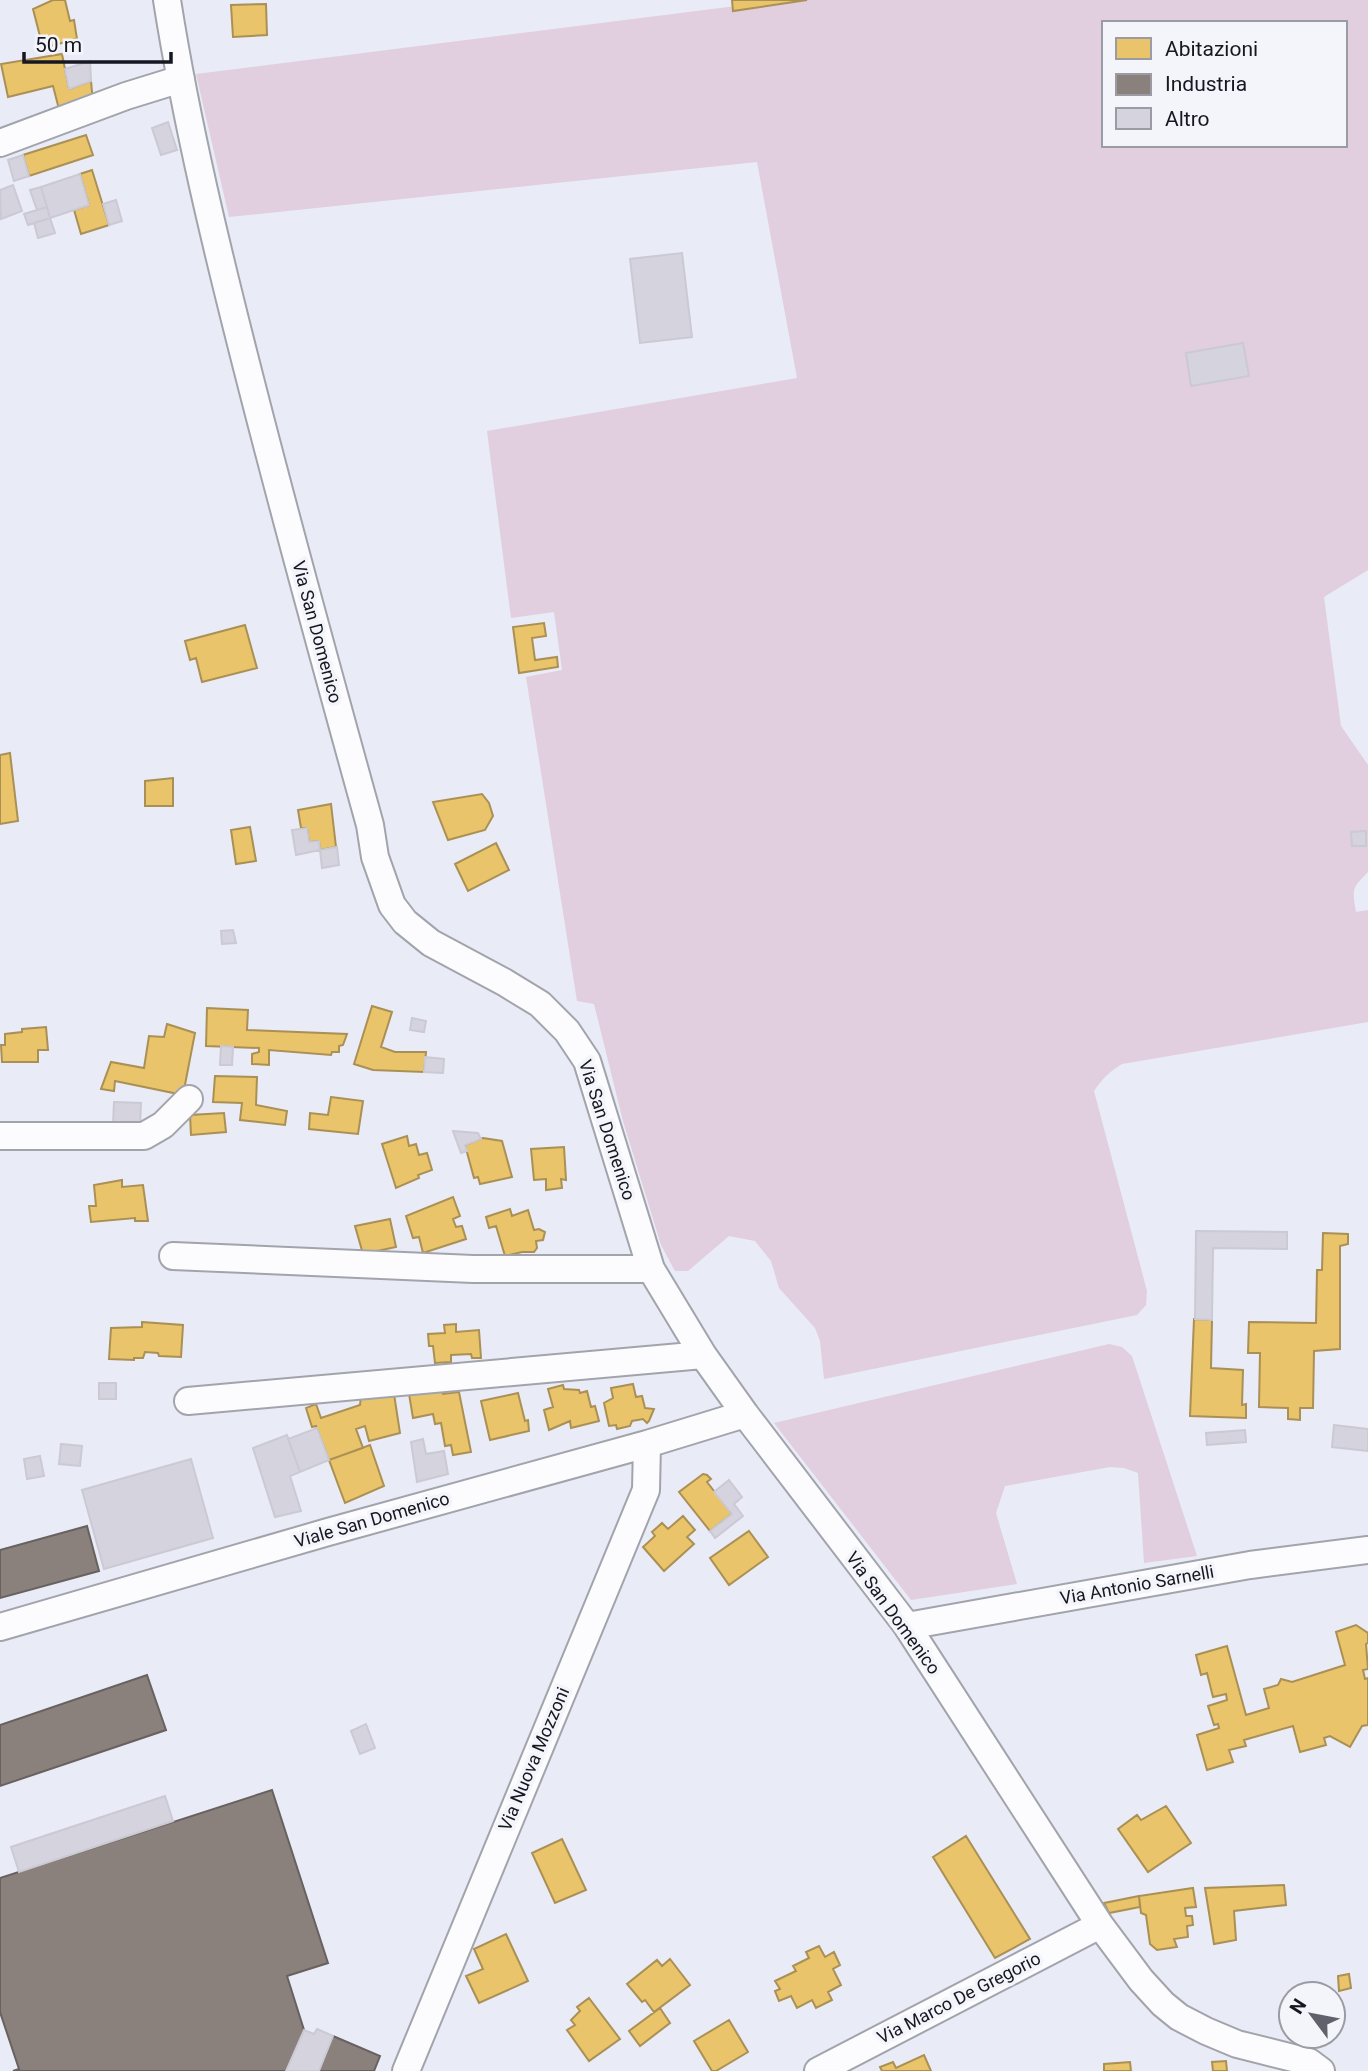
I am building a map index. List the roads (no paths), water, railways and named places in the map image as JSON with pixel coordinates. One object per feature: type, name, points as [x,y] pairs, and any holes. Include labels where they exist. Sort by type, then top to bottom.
[{"type":"street","name":"Via San Domenico","points":[[167,0],[209,211],[243,352],[370,825],[375,857],[392,905],[405,922],[431,943],[540,1004],[567,1031],[587,1061],[651,1269],[704,1355],[745,1414],[906,1626],[1100,1925],[1141,1980],[1179,2017],[1206,2031],[1237,2044],[1309,2062],[1321,2071]]},
{"type":"street","points":[[0,143],[126,96],[181,79]]},
{"type":"street","points":[[0,1136],[144,1136],[163,1125],[190,1099]]},
{"type":"street","points":[[173,1256],[473,1269],[651,1269]]},
{"type":"street","points":[[188,1401],[704,1355]]},
{"type":"street","name":"Viale San Domenico","points":[[0,1627],[745,1414]]},
{"type":"street","name":"Via Nuova Mozzoni","points":[[407,2071],[646,1490],[647,1444]]},
{"type":"street","name":"Via Antonio Sarnelli","points":[[906,1626],[1250,1565],[1368,1550]]},
{"type":"street","name":"Via Marco De Gregorio","points":[[818,2071],[1100,1925]]}]
